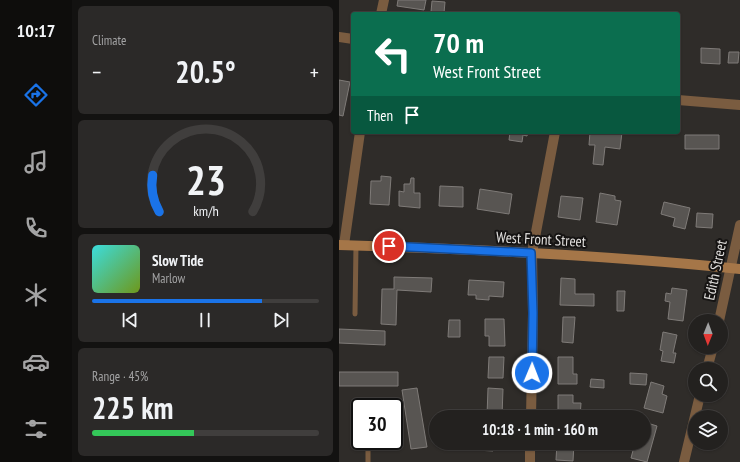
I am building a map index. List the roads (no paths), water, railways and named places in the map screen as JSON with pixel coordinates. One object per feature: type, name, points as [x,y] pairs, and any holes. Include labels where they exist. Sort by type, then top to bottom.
[{"type":"street","points":[[381,12],[384,0]]},
{"type":"street","points":[[339,37],[351,39]]},
{"type":"street","points":[[680,100],[740,105]]},
{"type":"street","points":[[341,245],[360,134]]},
{"type":"street","points":[[531,410],[533,313],[531,253],[555,134]]},
{"type":"street","name":"Edith Street","points":[[721,314],[735,268],[740,225]]},
{"type":"street","name":"West Front Street","points":[[341,245],[531,253],[735,268]]},
{"type":"street","points":[[684,462],[698,402]]},
{"type":"street","points":[[530,450],[530,462]]},
{"type":"lane","points":[[355,314],[356,245]]},
{"type":"lane","points":[[368,450],[368,462]]}]
